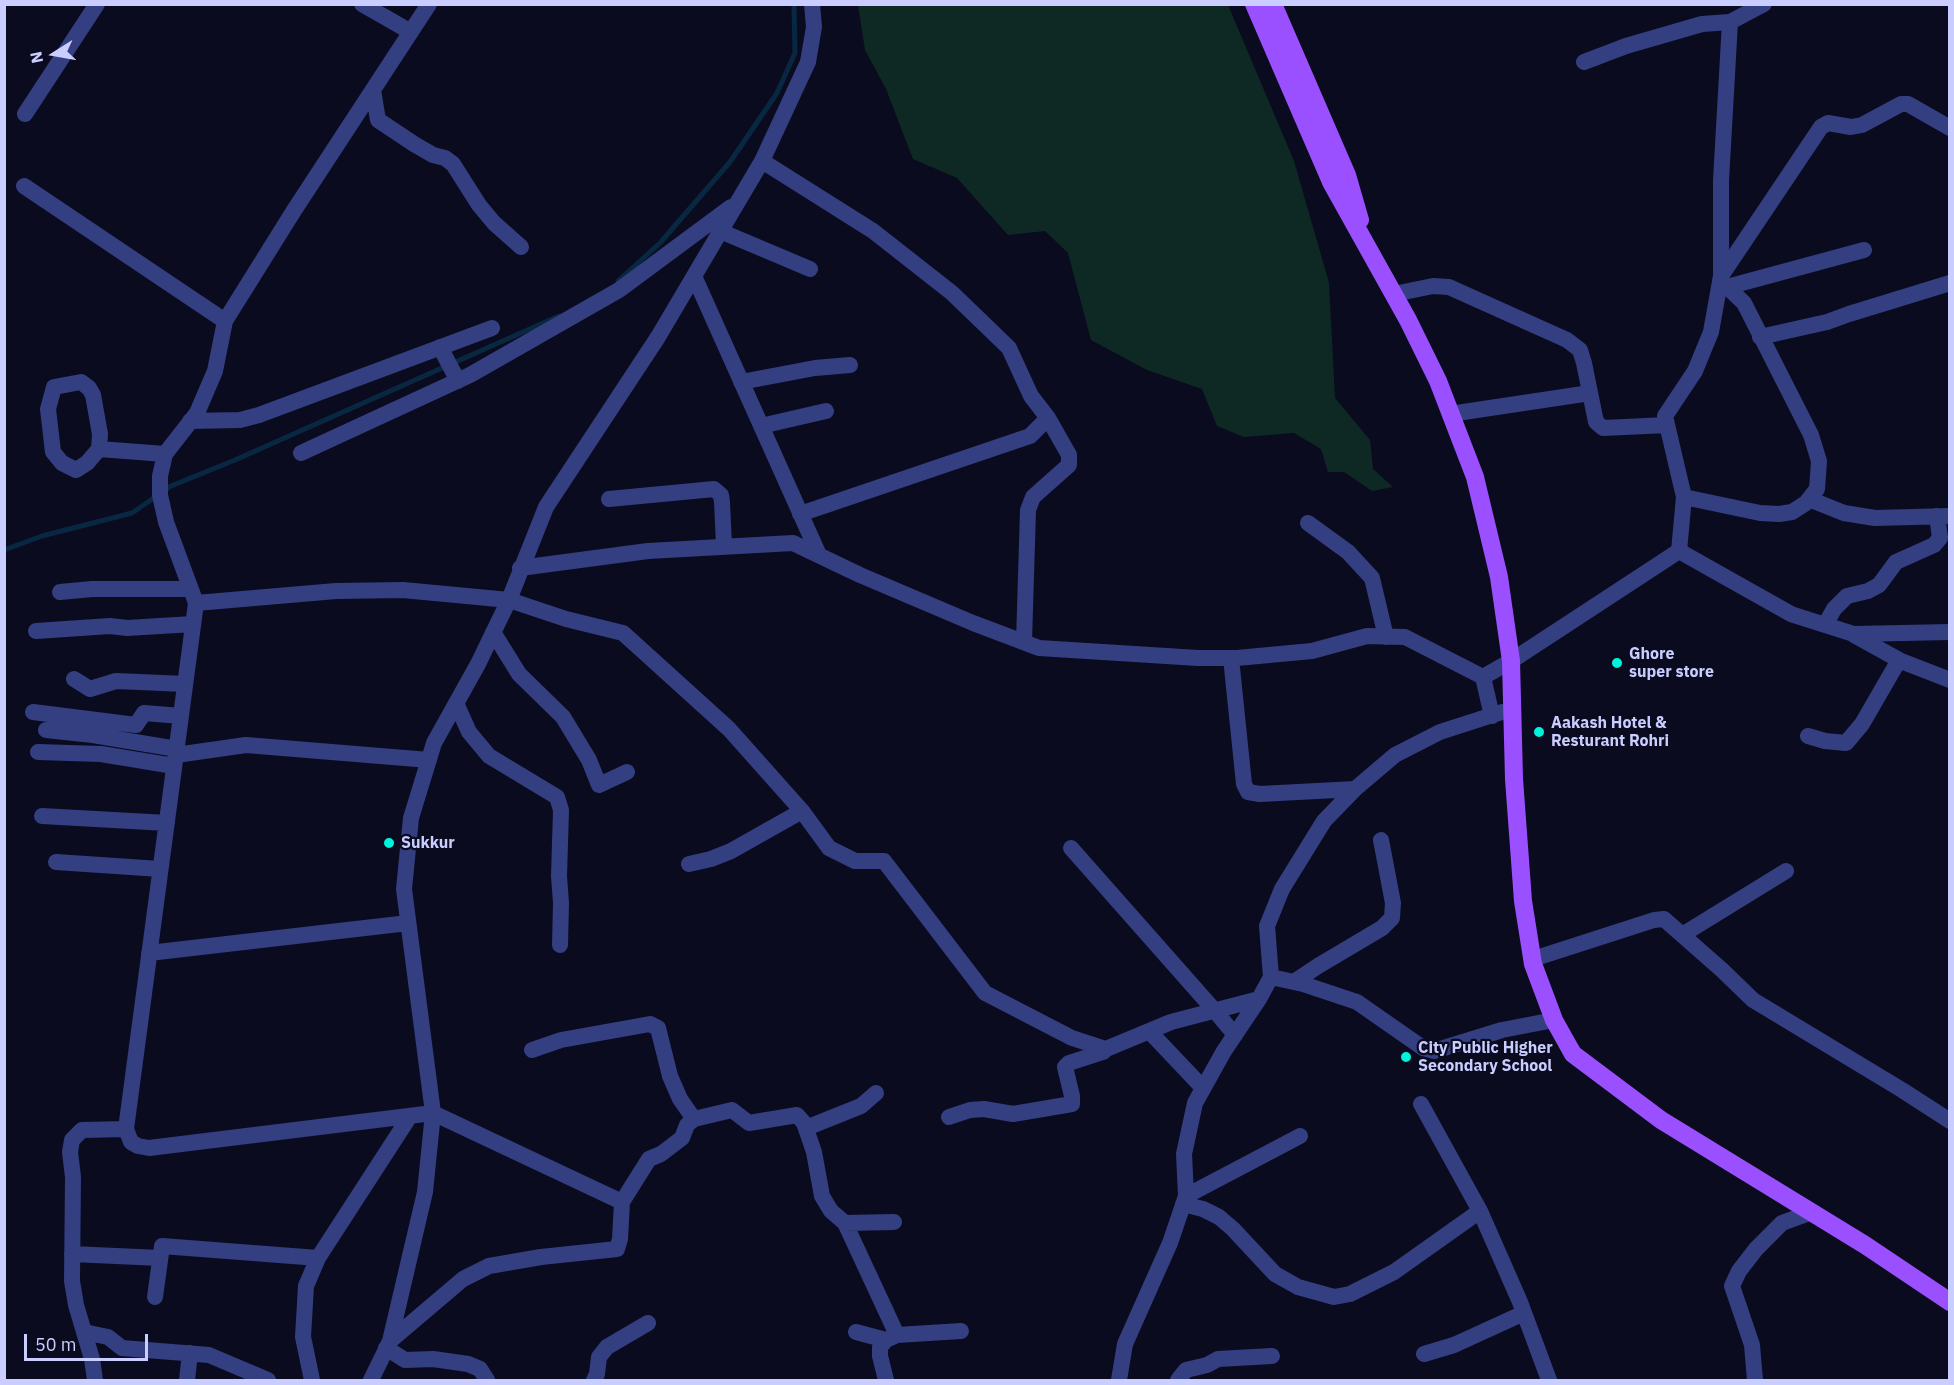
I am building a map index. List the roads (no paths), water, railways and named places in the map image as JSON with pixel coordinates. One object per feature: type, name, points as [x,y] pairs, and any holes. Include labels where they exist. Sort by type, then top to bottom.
[{"type":"main road","points":[[1254,4],[1331,182],[1394,294],[1433,371],[1475,477],[1499,578],[1511,661],[1511,709],[1523,901],[1533,959],[1554,1020],[1573,1054],[1661,1120],[1865,1245],[1950,1302]]},
{"type":"main road","points":[[1273,4],[1347,175],[1369,250]]},
{"type":"street","points":[[25,114],[97,4]]},
{"type":"street","points":[[362,4],[411,32]]},
{"type":"street","points":[[429,4],[225,321],[215,371],[197,413],[165,454],[160,476],[160,495],[166,522],[193,596],[193,624],[126,1129],[131,1142],[149,1149],[433,1113],[622,1202]]},
{"type":"street","points":[[371,1380],[388,1345],[425,1192],[433,1113],[404,889],[411,818],[434,743],[509,600],[546,507],[658,337],[762,161],[808,62],[814,27],[812,4]]},
{"type":"street","points":[[1584,62],[1626,46],[1702,24],[1730,22],[1764,4]]},
{"type":"street","points":[[1679,551],[1684,498],[1665,416],[1695,371],[1711,332],[1723,281],[1721,180],[1730,22]]},
{"type":"street","points":[[373,90],[378,120],[414,144],[453,164],[479,205],[494,223],[521,247]]},
{"type":"street","points":[[1723,281],[1821,127],[1828,123],[1851,127],[1862,125],[1901,104],[1908,104],[1950,128]]},
{"type":"street","points":[[762,161],[873,231],[952,292],[1009,348],[1031,396],[1048,418],[1069,455],[1069,465],[1033,497],[1028,510],[1024,642]]},
{"type":"street","points":[[24,186],[225,321]]},
{"type":"street","points":[[301,453],[456,377],[619,291],[738,201]]},
{"type":"street","points":[[720,231],[810,269]]},
{"type":"street","points":[[1723,281],[1864,250]]},
{"type":"street","points":[[694,276],[819,555]]},
{"type":"street","points":[[1684,498],[1760,513],[1779,514],[1792,512],[1809,499],[1816,489],[1819,461],[1810,435],[1744,303],[1723,281]]},
{"type":"street","points":[[1760,337],[1827,322],[1950,283]]},
{"type":"street","points":[[1394,294],[1433,286],[1449,287],[1566,340],[1580,350],[1596,422],[1603,428],[1667,425]]},
{"type":"street","points":[[190,421],[240,420],[259,415],[443,351],[492,328]]},
{"type":"street","points":[[443,351],[456,377]]},
{"type":"street","points":[[741,381],[815,368],[850,365]]},
{"type":"street","points":[[81,382],[90,388],[96,404],[100,434],[99,449],[87,463],[76,470],[62,464],[53,452],[48,409],[54,387],[81,382]]},
{"type":"street","points":[[1450,414],[1590,393]]},
{"type":"street","points":[[761,426],[826,411]]},
{"type":"street","points":[[800,514],[1030,436],[1048,418]]},
{"type":"street","points":[[99,449],[165,454]]},
{"type":"street","points":[[609,499],[714,489],[721,495],[724,545]]},
{"type":"street","points":[[1809,499],[1844,513],[1875,518],[1943,516],[1940,538],[1935,545],[1896,562],[1879,585],[1847,597],[1834,609],[1825,625]]},
{"type":"street","points":[[1308,523],[1348,552],[1372,578],[1386,637]]},
{"type":"street","points":[[520,568],[648,551],[724,545],[793,543],[860,575],[1039,648],[1231,658],[1312,651],[1367,636],[1405,637],[1483,677],[1492,716]]},
{"type":"street","points":[[1483,677],[1679,551]]},
{"type":"street","points":[[1679,551],[1791,614],[1854,634],[1899,660],[1950,680]]},
{"type":"street","points":[[60,592],[92,589],[193,596],[403,590],[509,600],[566,619],[623,633],[729,729],[802,811],[828,848],[855,861],[884,861],[985,993],[1072,1038],[1106,1049]]},
{"type":"street","points":[[36,631],[193,624]]},
{"type":"street","points":[[493,632],[519,674],[563,717],[589,760],[599,785],[627,772]]},
{"type":"street","points":[[1854,634],[1950,632]]},
{"type":"street","points":[[1231,658],[1244,784],[1248,792],[1260,794],[1355,789]]},
{"type":"street","points":[[1808,736],[1825,741],[1846,743],[1862,724],[1899,660]]},
{"type":"street","points":[[74,679],[90,689],[116,681],[185,684]]},
{"type":"street","points":[[456,703],[469,732],[489,756],[557,797],[561,810],[560,945]]},
{"type":"street","points":[[1119,1380],[1125,1344],[1170,1243],[1184,1200],[1184,1154],[1195,1103],[1271,977],[1267,926],[1282,889],[1324,821],[1355,789],[1395,755],[1440,732],[1511,709]]},
{"type":"street","points":[[33,712],[136,725],[144,713],[181,716]]},
{"type":"street","points":[[46,730],[93,735],[175,756]]},
{"type":"street","points":[[38,752],[175,756],[246,745],[429,760]]},
{"type":"street","points":[[688,864],[711,859],[731,851],[802,811]]},
{"type":"street","points":[[42,816],[166,823]]},
{"type":"street","points":[[1294,982],[1382,928],[1392,918],[1394,903],[1381,840]]},
{"type":"street","points":[[1071,848],[1234,1035]]},
{"type":"street","points":[[56,862],[160,869]]},
{"type":"street","points":[[1682,935],[1786,871]]},
{"type":"street","points":[[1533,959],[1654,920],[1664,919],[1753,1000],[1950,1121]]},
{"type":"street","points":[[149,953],[408,923]]},
{"type":"street","points":[[1271,977],[1357,1002],[1389,1027],[1423,1048],[1434,1051],[1502,1030],[1554,1020]]},
{"type":"street","points":[[949,1117],[970,1110],[984,1109],[1013,1114],[1072,1104],[1065,1067],[1069,1063],[1103,1053],[1106,1049],[1171,1022],[1258,999]]},
{"type":"street","points":[[532,1050],[561,1040],[650,1024],[658,1028],[670,1076],[680,1099],[694,1119]]},
{"type":"street","points":[[1149,1031],[1203,1088]]},
{"type":"street","points":[[807,1128],[861,1106],[876,1092]]},
{"type":"street","points":[[1421,1104],[1480,1211],[1524,1313],[1549,1380]]},
{"type":"street","points":[[388,1345],[463,1279],[489,1266],[541,1257],[616,1249],[620,1239],[622,1202],[649,1158],[661,1154],[682,1138],[687,1125],[694,1119],[732,1110],[749,1123],[797,1115],[807,1128],[822,1196],[831,1211],[844,1223],[891,1338]]},
{"type":"street","points":[[312,1380],[303,1337],[306,1286],[318,1258],[410,1116]]},
{"type":"street","points":[[95,1380],[92,1359],[72,1281],[73,1177],[70,1152],[72,1140],[82,1130],[126,1129]]},
{"type":"street","points":[[1184,1200],[1300,1136]]},
{"type":"street","points":[[1184,1200],[1218,1217],[1233,1228],[1275,1274],[1298,1287],[1334,1297],[1350,1293],[1394,1272],[1480,1211]]},
{"type":"street","points":[[1755,1380],[1752,1345],[1732,1286],[1739,1271],[1756,1249],[1782,1223],[1812,1212]]},
{"type":"street","points":[[844,1223],[894,1222]]},
{"type":"street","points":[[155,1297],[162,1246],[318,1258]]},
{"type":"street","points":[[72,1254],[160,1258]]},
{"type":"street","points":[[1424,1354],[1454,1345],[1524,1313]]},
{"type":"street","points":[[594,1380],[599,1357],[607,1347],[648,1323]]},
{"type":"street","points":[[856,1332],[891,1338],[961,1331]]},
{"type":"street","points":[[84,1332],[108,1337],[122,1348],[209,1355],[268,1380]]},
{"type":"street","points":[[886,1380],[880,1347],[891,1338]]},
{"type":"street","points":[[388,1345],[405,1360],[434,1359],[468,1364],[480,1369],[487,1380]]},
{"type":"street","points":[[187,1380],[190,1353]]},
{"type":"street","points":[[1178,1380],[1186,1370],[1207,1365],[1218,1359],[1272,1356]]},
{"type":"waterway","points":[[618,281],[660,243],[730,162],[777,93],[795,53],[794,4]]},
{"type":"waterway","points":[[4,550],[42,536],[132,513],[171,486],[235,460],[559,316]]},
{"type":"place","name":"Ghore super store","points":[[1617,663]]},
{"type":"place","name":"Aakash Hotel & Resturant Rohri","points":[[1539,732]]},
{"type":"place","name":"Sukkur","points":[[389,843]]},
{"type":"place","name":"City Public Higher Secondary School","points":[[1406,1057]]}]
